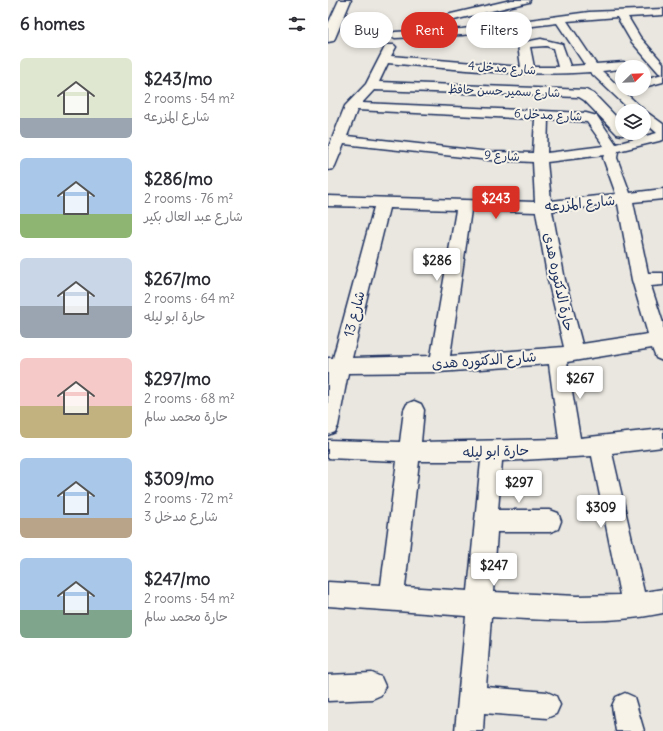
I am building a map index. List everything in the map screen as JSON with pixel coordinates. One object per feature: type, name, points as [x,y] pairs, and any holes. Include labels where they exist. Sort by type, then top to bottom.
[{"type":"street","points":[[328,38],[345,0]]},
{"type":"street","points":[[328,166],[352,106],[371,86],[395,35],[455,16],[526,0]]},
{"type":"street","points":[[622,0],[624,13],[635,39],[662,70],[651,78]]},
{"type":"street","points":[[395,35],[462,32],[559,18],[624,13],[662,14]]},
{"type":"street","points":[[559,18],[594,70],[615,87]]},
{"type":"street","points":[[528,70],[524,45],[552,43],[558,46],[565,71]]},
{"type":"street","name":"شارع مدخل 4","points":[[384,59],[544,71],[594,70],[615,66]]},
{"type":"street","points":[[543,92],[544,71]]},
{"type":"street","name":"شارع سمير حسن حافظ","points":[[371,86],[585,94],[615,125]]},
{"type":"street","points":[[625,96],[632,104]]},
{"type":"street","name":"شارع مدخل 6","points":[[352,106],[590,118],[612,148]]},
{"type":"street","name":"حارة الدكتوره هدى","points":[[542,115],[540,158],[545,207],[560,298],[566,354],[571,448]]},
{"type":"street","points":[[651,121],[663,131]]},
{"type":"street","name":"شارع 9","points":[[651,136],[663,136]]},
{"type":"street","name":"شارع 9","points":[[339,140],[490,156],[540,158],[571,156],[612,148],[621,140]]},
{"type":"street","points":[[612,148],[610,158],[625,199],[641,280],[661,344]]},
{"type":"street","name":"شارع المزرعه","points":[[328,200],[383,203],[545,207],[663,194]]},
{"type":"street","name":"شارع 13","points":[[328,426],[334,367],[383,203]]},
{"type":"street","points":[[439,364],[464,205]]},
{"type":"street","points":[[641,280],[663,279]]},
{"type":"street","name":"شارع الدكتوره هدى","points":[[334,367],[439,364],[566,354],[661,344]]},
{"type":"street","points":[[392,598],[414,410]]},
{"type":"street","name":"حارة ابو ليله","points":[[328,449],[409,452],[492,452],[571,448],[663,438]]},
{"type":"street","points":[[600,445],[635,606]]},
{"type":"street","points":[[470,731],[492,452]]},
{"type":"street","points":[[487,521],[550,521]]},
{"type":"street","points":[[328,594],[480,604],[592,609],[662,604]]},
{"type":"street","points":[[328,688],[372,686]]},
{"type":"street","points":[[472,699],[547,705]]}]
